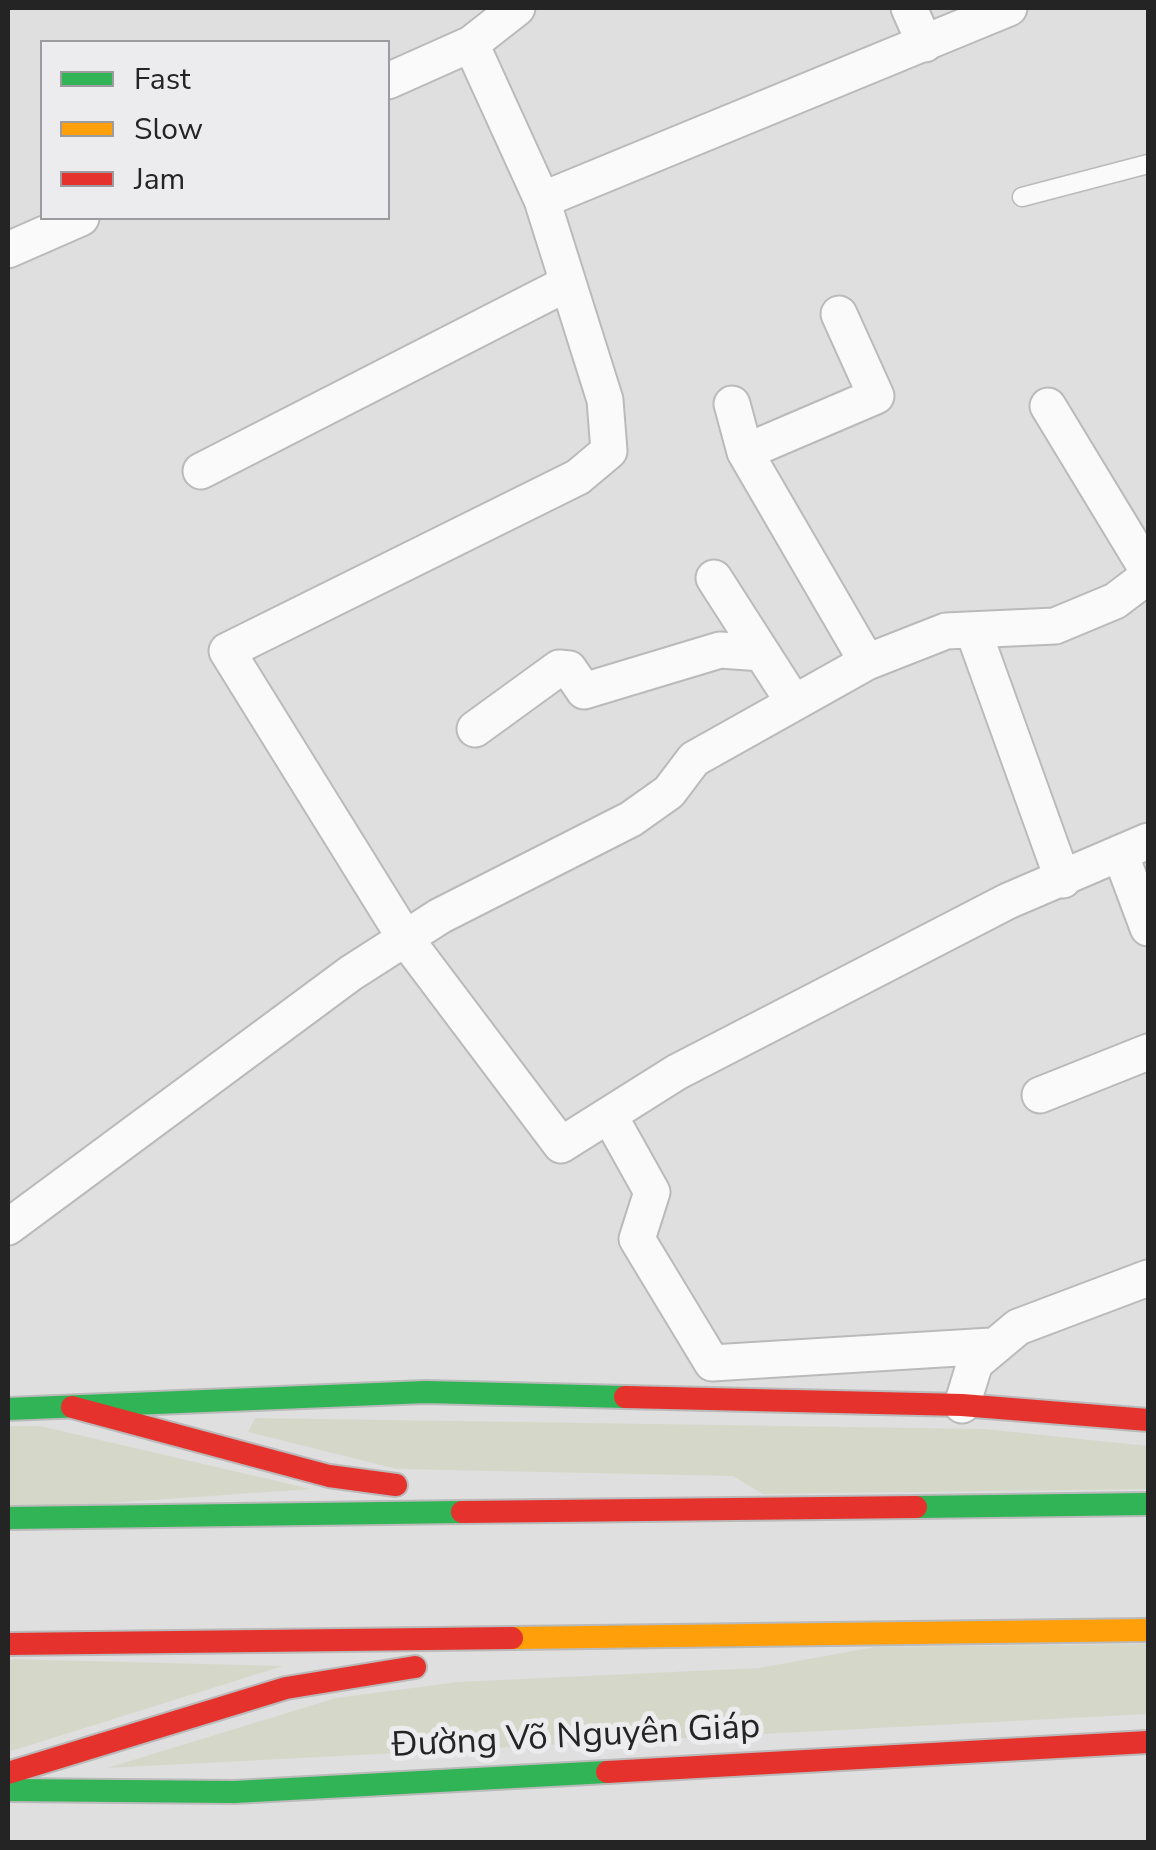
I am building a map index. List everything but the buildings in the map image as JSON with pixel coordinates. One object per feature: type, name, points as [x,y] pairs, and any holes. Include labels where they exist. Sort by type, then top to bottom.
[{"type":"main road","points":[[8,1409],[426,1392],[962,1405],[1148,1420]]},
{"type":"main road","points":[[72,1407],[329,1476],[582,1510]]},
{"type":"main road","points":[[8,1518],[1148,1504]]},
{"type":"main road","points":[[8,1644],[1148,1630]]},
{"type":"main road","points":[[710,1661],[851,1633]]},
{"type":"main road","points":[[8,1773],[286,1688],[406,1667],[444,1666]]},
{"type":"main road","name":"Đường Võ Nguyên Giáp","points":[[8,1790],[234,1792],[1148,1742]]},
{"type":"street","points":[[390,80],[471,44],[518,8]]},
{"type":"street","points":[[909,8],[925,44]]},
{"type":"street","points":[[542,200],[1008,8]]},
{"type":"street","points":[[471,44],[542,200],[605,400],[609,450],[578,476],[227,651],[406,938],[561,1145],[676,1072],[973,918],[1134,847],[1148,928]]},
{"type":"street","points":[[8,250],[76,220]]},
{"type":"street","points":[[201,470],[568,283]]},
{"type":"street","points":[[745,452],[876,396],[839,314]]},
{"type":"street","points":[[732,404],[745,452],[867,662]]},
{"type":"street","points":[[8,1227],[351,973],[534,866],[631,819],[669,792],[694,759],[867,662],[946,631],[1055,626],[1115,601],[1148,574],[1048,406]]},
{"type":"street","points":[[714,578],[794,703]]},
{"type":"street","points":[[973,630],[1063,880]]},
{"type":"street","points":[[476,729],[560,668],[570,669],[584,691],[720,650],[762,654]]},
{"type":"street","points":[[1040,1095],[1148,1052]]},
{"type":"street","points":[[608,1115],[652,1192],[638,1239],[712,1363],[990,1346]]},
{"type":"street","points":[[962,1405],[975,1362],[990,1346],[1018,1327],[1148,1278]]},
{"type":"lane","points":[[1022,196],[1148,164]]},
{"type":"green space","points":[[255,1418],[984,1429],[1148,1446],[1148,1489],[763,1494],[733,1476],[397,1469],[248,1432]]},
{"type":"green space","points":[[8,1426],[40,1426],[311,1489],[8,1510]]},
{"type":"green space","points":[[1148,1644],[1148,1714],[107,1768],[336,1698],[458,1682],[759,1668],[875,1647]]},
{"type":"green space","points":[[8,1659],[283,1666],[8,1752]]},
{"type":"traffic: fast","points":[[8,1409],[426,1392],[625,1397]]},
{"type":"traffic: fast","points":[[916,1507],[1148,1504]]},
{"type":"traffic: fast","points":[[8,1518],[462,1512]]},
{"type":"traffic: fast","points":[[8,1790],[234,1792],[607,1772]]},
{"type":"traffic: slow","points":[[512,1638],[1148,1630]]},
{"type":"traffic: jam","points":[[625,1397],[962,1405],[1148,1420]]},
{"type":"traffic: jam","points":[[72,1407],[329,1476],[396,1485]]},
{"type":"traffic: jam","points":[[462,1512],[916,1507]]},
{"type":"traffic: jam","points":[[8,1644],[512,1638]]},
{"type":"traffic: jam","points":[[8,1773],[286,1688],[415,1667]]},
{"type":"traffic: jam","points":[[607,1772],[1148,1742]]}]
